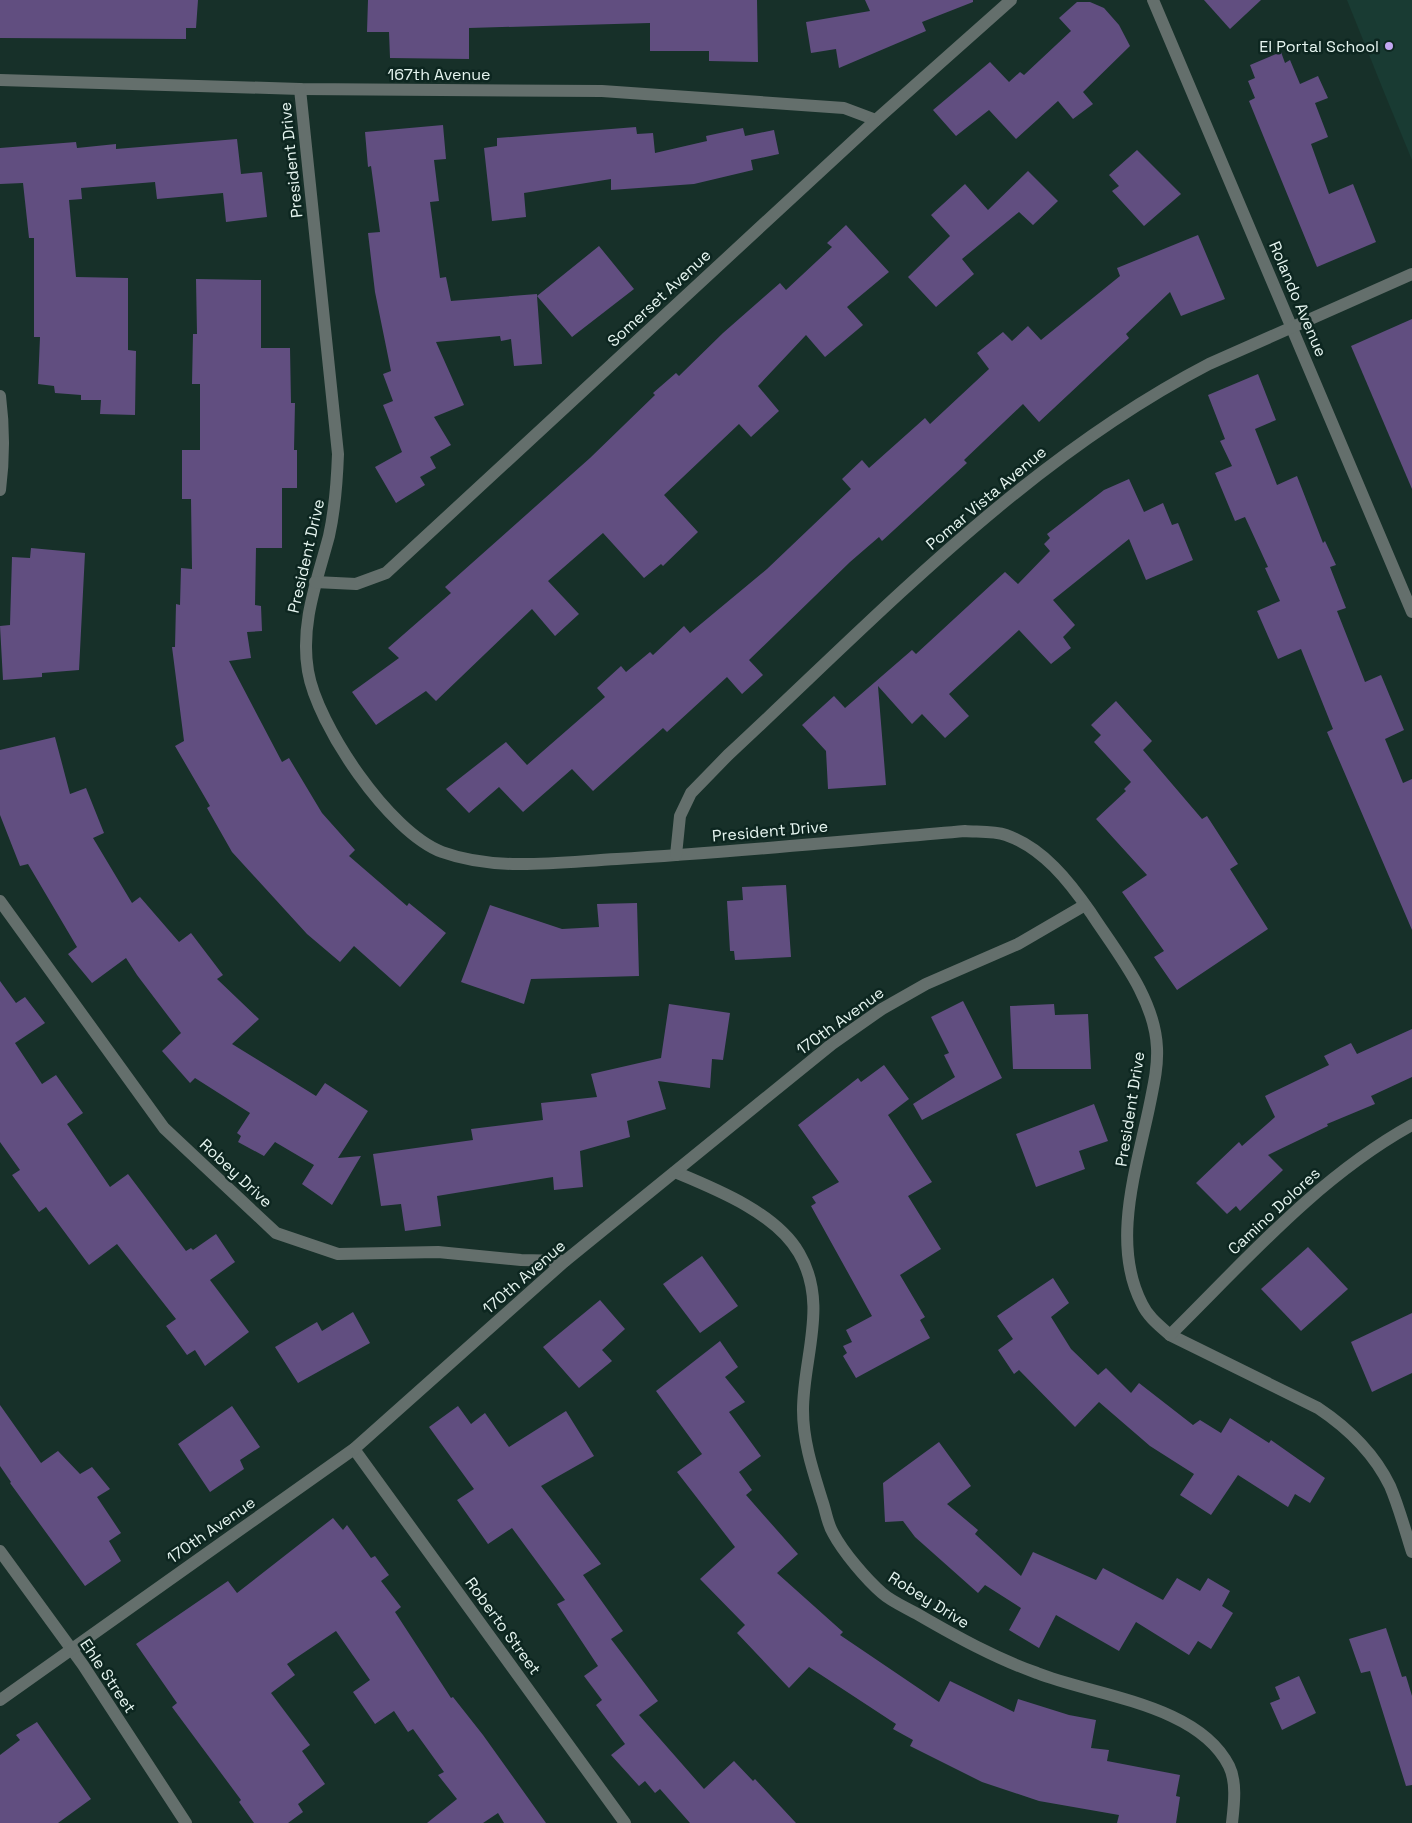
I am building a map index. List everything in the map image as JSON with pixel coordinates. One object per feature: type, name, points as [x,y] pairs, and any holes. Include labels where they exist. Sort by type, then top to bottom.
[{"type":"street","name":"Somerset Avenue","points":[[315,582],[356,584],[386,573],[876,120],[1011,0]]},
{"type":"street","name":"Rolando Avenue","points":[[1153,0],[1412,612]]},
{"type":"street","name":"167th Avenue","points":[[0,80],[300,89],[602,91],[844,108],[876,120]]},
{"type":"street","name":"President Drive","points":[[300,89],[338,454],[337,498],[315,582],[308,622],[308,670],[320,710],[360,777],[383,806],[411,834],[440,851],[470,859],[499,863],[535,864],[676,855],[965,831],[1005,834],[1037,850],[1064,878],[1085,905],[1141,992],[1152,1018],[1157,1047],[1154,1079],[1127,1222],[1128,1260],[1142,1305],[1154,1321],[1170,1335],[1318,1408],[1339,1422],[1359,1441],[1390,1486],[1412,1552]]},
{"type":"street","name":"Pomar Vista Avenue","points":[[676,855],[680,816],[691,793],[728,755],[995,508],[1088,437],[1178,380],[1412,274]]},
{"type":"street","points":[[0,396],[2,416],[2,473],[0,490]]},
{"type":"street","name":"Robey Drive","points":[[0,900],[164,1128],[276,1233],[338,1254],[438,1252],[521,1260],[565,1261]]},
{"type":"street","name":"170th Avenue","points":[[0,1700],[354,1449],[565,1261],[832,1044],[882,1009],[926,984],[1018,944],[1085,905]]},
{"type":"street","name":"Camino Dolores","points":[[1170,1335],[1270,1235],[1316,1193],[1350,1165],[1412,1125]]},
{"type":"street","name":"Robey Drive","points":[[676,1172],[735,1200],[766,1219],[785,1234],[799,1252],[809,1274],[814,1300],[814,1324],[803,1410],[806,1440],[812,1472],[832,1532],[850,1558],[882,1593],[967,1643],[1037,1674],[1146,1706],[1200,1733],[1217,1749],[1230,1766],[1234,1796],[1232,1823]]},
{"type":"street","name":"Roberto Street","points":[[354,1449],[625,1823]]},
{"type":"street","name":"Ehle Street","points":[[0,1551],[71,1649],[186,1823]]},
{"type":"shaded area","name":"El Portal School","points":[[1347,0],[1412,0],[1412,160],[1384,92]]},
{"type":"building","points":[[0,0],[198,0],[196,28],[186,28],[186,39],[0,38]]},
{"type":"building","points":[[368,0],[757,0],[758,62],[709,61],[709,51],[650,51],[650,23],[469,28],[469,59],[390,58],[389,32],[367,32]]},
{"type":"building","points":[[865,0],[973,0],[973,2],[922,22],[926,31],[839,68],[836,49],[811,53],[806,22],[870,11]]},
{"type":"building","points":[[1204,0],[1261,0],[1230,29]]},
{"type":"building","points":[[1077,2],[1090,2],[1104,8],[1119,25],[1130,46],[1083,92],[1093,104],[1073,119],[1058,101],[1016,139],[989,110],[956,136],[933,110],[990,62],[1009,82],[1020,72],[1024,75],[1071,31],[1059,18]]},
{"type":"building","points":[[1281,52],[1285,63],[1290,60],[1300,84],[1318,76],[1328,98],[1315,103],[1328,137],[1311,144],[1329,194],[1353,184],[1376,242],[1317,267],[1249,101],[1255,98],[1248,81],[1255,78],[1250,65]]},
{"type":"building","points":[[443,125],[446,159],[434,160],[439,201],[430,202],[440,278],[446,277],[451,301],[537,294],[542,364],[514,366],[511,339],[501,341],[500,336],[436,342],[464,405],[434,417],[451,445],[430,457],[436,468],[420,477],[425,485],[396,503],[375,467],[402,452],[383,405],[393,401],[383,374],[391,371],[375,292],[368,233],[380,232],[371,166],[368,167],[365,132]]},
{"type":"building","points":[[636,127],[637,134],[653,133],[655,153],[707,141],[706,136],[743,128],[745,136],[774,130],[779,154],[751,160],[753,170],[694,184],[611,190],[611,179],[524,193],[526,217],[492,221],[484,148],[497,146],[497,138]]},
{"type":"building","points":[[237,139],[241,174],[262,172],[267,217],[226,222],[223,193],[157,199],[155,182],[81,188],[82,199],[69,200],[76,277],[128,278],[128,350],[136,351],[135,415],[100,414],[101,400],[81,400],[81,395],[55,393],[54,386],[38,384],[40,337],[34,337],[34,238],[29,238],[23,183],[0,184],[0,148],[76,142],[77,148],[116,144],[116,149]]},
{"type":"building","points":[[1137,150],[1181,194],[1144,226],[1112,191],[1119,186],[1109,175]]},
{"type":"building","points":[[1028,171],[1058,201],[1033,225],[1019,212],[962,259],[974,274],[936,307],[908,277],[950,236],[931,215],[965,184],[988,210]]},
{"type":"building","points":[[846,225],[889,272],[847,307],[863,325],[825,357],[806,335],[758,386],[779,411],[751,437],[739,424],[664,495],[698,532],[663,566],[661,564],[644,578],[603,533],[548,581],[579,614],[555,636],[532,609],[436,701],[426,691],[376,725],[352,692],[399,658],[388,648],[451,593],[445,587],[590,458],[655,395],[653,393],[676,373],[679,376],[723,333],[780,283],[786,290],[832,247],[827,243]]},
{"type":"building","points":[[1198,235],[1225,299],[1181,316],[1170,292],[1126,334],[1129,338],[1039,422],[1023,404],[964,460],[967,463],[882,541],[879,537],[850,562],[749,660],[763,675],[742,694],[727,677],[667,732],[663,728],[593,791],[572,769],[523,812],[499,787],[469,813],[446,789],[506,742],[527,765],[605,697],[597,688],[621,666],[626,672],[650,652],[653,655],[684,626],[690,633],[767,569],[851,489],[842,479],[862,460],[869,468],[925,418],[930,424],[989,369],[977,353],[1003,332],[1012,341],[1028,326],[1041,340],[1120,276],[1117,268]]},
{"type":"building","points":[[599,246],[634,289],[572,337],[537,296]]},
{"type":"building","points":[[196,279],[261,280],[261,348],[290,348],[291,403],[295,403],[294,450],[297,450],[297,488],[282,488],[282,548],[256,548],[255,605],[261,606],[262,631],[247,632],[251,658],[229,661],[282,762],[289,758],[322,813],[355,850],[349,856],[407,906],[409,903],[446,933],[400,987],[354,946],[340,962],[307,934],[232,852],[207,808],[210,806],[175,746],[184,741],[172,647],[175,647],[176,604],[180,605],[181,568],[192,569],[191,499],[182,499],[182,450],[200,450],[200,384],[192,384],[193,334],[197,334]]},
{"type":"building","points":[[1412,319],[1412,489],[1351,346]]},
{"type":"building","points":[[1258,374],[1276,420],[1255,429],[1277,485],[1297,476],[1323,543],[1325,541],[1336,565],[1330,567],[1346,608],[1337,611],[1365,682],[1381,675],[1404,730],[1385,739],[1403,783],[1412,779],[1412,930],[1327,732],[1333,729],[1301,649],[1278,659],[1257,611],[1280,601],[1265,568],[1268,567],[1245,517],[1235,521],[1215,473],[1232,466],[1220,441],[1225,439],[1208,395]]},
{"type":"building","points":[[1129,479],[1144,512],[1163,503],[1172,525],[1178,523],[1193,560],[1146,580],[1129,539],[1053,600],[1075,625],[1063,637],[1071,648],[1051,664],[1019,630],[949,694],[969,716],[945,738],[922,714],[912,724],[878,686],[886,785],[828,789],[826,751],[802,725],[834,696],[845,708],[912,650],[916,654],[1005,572],[1018,584],[1050,551],[1044,544],[1050,538],[1047,534],[1104,490]]},
{"type":"building","points":[[31,548],[85,553],[79,670],[42,673],[42,677],[3,680],[0,626],[10,625],[12,557],[30,558]]},
{"type":"building","points":[[1116,701],[1152,741],[1143,750],[1202,819],[1207,816],[1238,864],[1230,869],[1268,929],[1177,990],[1154,957],[1164,951],[1122,892],[1147,875],[1096,819],[1126,791],[1124,789],[1131,782],[1094,742],[1101,735],[1091,725]]},
{"type":"building","points":[[55,737],[70,794],[86,788],[104,833],[93,838],[132,903],[140,897],[179,942],[191,933],[223,975],[217,979],[259,1019],[232,1044],[316,1096],[325,1083],[368,1111],[338,1158],[361,1156],[332,1205],[302,1184],[314,1165],[275,1142],[264,1156],[238,1142],[241,1136],[237,1133],[250,1113],[195,1078],[190,1083],[162,1051],[181,1033],[126,958],[92,983],[68,954],[77,947],[28,864],[20,866],[0,815],[0,750]]},
{"type":"building","points":[[786,885],[791,957],[735,960],[734,951],[730,951],[727,901],[743,900],[742,887]]},
{"type":"building","points":[[637,903],[639,976],[531,979],[524,1004],[461,982],[490,905],[562,929],[599,927],[597,904]]},
{"type":"building","points":[[0,981],[16,1003],[25,997],[45,1023],[15,1043],[42,1084],[56,1075],[83,1113],[67,1124],[110,1187],[128,1174],[186,1251],[191,1248],[193,1250],[216,1234],[235,1262],[210,1280],[249,1332],[205,1366],[195,1350],[187,1355],[166,1326],[176,1319],[117,1244],[89,1265],[46,1207],[39,1212],[12,1175],[20,1170],[0,1142]]},
{"type":"building","points":[[963,1001],[1002,1078],[922,1120],[913,1104],[955,1077],[944,1055],[949,1053],[931,1017]]},
{"type":"building","points":[[669,1004],[730,1013],[723,1060],[712,1059],[710,1088],[658,1081],[666,1109],[627,1121],[630,1137],[580,1151],[583,1187],[554,1190],[553,1177],[437,1196],[441,1226],[405,1231],[401,1204],[381,1206],[373,1154],[473,1140],[471,1129],[543,1120],[541,1103],[597,1097],[591,1074],[661,1058]]},
{"type":"building","points":[[1054,1004],[1055,1015],[1088,1014],[1091,1069],[1013,1069],[1010,1006]]},
{"type":"building","points":[[1412,1029],[1412,1077],[1371,1096],[1375,1104],[1327,1124],[1328,1126],[1268,1155],[1283,1170],[1240,1211],[1236,1206],[1227,1214],[1196,1183],[1239,1142],[1242,1146],[1275,1117],[1265,1096],[1329,1065],[1324,1056],[1351,1043],[1357,1054]]},
{"type":"building","points":[[884,1065],[909,1099],[888,1115],[932,1182],[908,1196],[941,1249],[900,1275],[925,1317],[920,1320],[930,1338],[856,1378],[843,1356],[847,1353],[843,1346],[852,1342],[846,1330],[872,1316],[811,1206],[816,1203],[812,1197],[839,1182],[798,1125],[858,1078],[861,1082]]},
{"type":"building","points":[[1094,1104],[1108,1141],[1079,1151],[1085,1169],[1036,1187],[1016,1134]]},
{"type":"building","points":[[1308,1247],[1348,1289],[1301,1331],[1261,1289]]},
{"type":"building","points":[[702,1256],[738,1306],[700,1333],[663,1284]]},
{"type":"building","points":[[1053,1278],[1069,1303],[1051,1317],[1071,1349],[1098,1375],[1106,1368],[1131,1393],[1139,1383],[1193,1425],[1200,1420],[1221,1433],[1230,1418],[1269,1443],[1271,1440],[1325,1478],[1310,1503],[1295,1494],[1288,1507],[1238,1475],[1211,1515],[1180,1495],[1194,1474],[1150,1446],[1099,1402],[1075,1427],[1019,1370],[1014,1374],[998,1350],[1013,1339],[997,1316]]},
{"type":"building","points":[[600,1300],[625,1329],[602,1350],[612,1361],[579,1388],[543,1347]]},
{"type":"building","points":[[353,1312],[370,1343],[298,1383],[275,1347],[317,1322],[322,1331]]},
{"type":"building","points":[[1412,1313],[1412,1373],[1372,1392],[1351,1342]]},
{"type":"building","points":[[720,1341],[738,1367],[725,1377],[745,1402],[729,1412],[761,1456],[739,1472],[752,1490],[746,1495],[798,1554],[777,1573],[843,1632],[840,1635],[939,1702],[950,1681],[1014,1712],[1018,1699],[1069,1715],[1096,1720],[1091,1748],[1109,1750],[1107,1761],[1180,1775],[1176,1796],[1180,1797],[1176,1823],[1117,1823],[1119,1815],[1039,1801],[982,1782],[910,1746],[913,1740],[893,1729],[896,1724],[809,1667],[789,1688],[737,1633],[745,1625],[700,1579],[735,1547],[677,1472],[702,1454],[656,1391]]},
{"type":"building","points":[[0,1405],[41,1463],[58,1451],[80,1474],[92,1467],[110,1489],[97,1497],[121,1533],[109,1541],[121,1561],[85,1586],[10,1483],[0,1466]]},
{"type":"building","points":[[232,1406],[260,1447],[240,1460],[244,1469],[210,1492],[178,1444]]},
{"type":"building","points":[[458,1406],[471,1424],[485,1413],[509,1447],[566,1411],[594,1456],[541,1486],[601,1564],[583,1575],[623,1631],[611,1639],[658,1701],[639,1715],[704,1789],[734,1761],[753,1781],[755,1779],[796,1823],[690,1823],[660,1789],[655,1793],[645,1781],[639,1786],[611,1755],[625,1744],[596,1705],[602,1700],[584,1676],[598,1666],[557,1604],[565,1600],[512,1528],[488,1544],[457,1500],[474,1489],[429,1427]]},
{"type":"building","points":[[939,1442],[971,1486],[947,1504],[978,1530],[975,1534],[1021,1576],[1033,1552],[1096,1580],[1103,1568],[1163,1600],[1177,1578],[1200,1591],[1208,1578],[1230,1591],[1222,1606],[1233,1613],[1211,1649],[1198,1641],[1189,1655],[1136,1622],[1119,1651],[1056,1615],[1039,1648],[1009,1630],[1021,1608],[985,1585],[978,1593],[915,1537],[903,1521],[885,1522],[883,1483]]},
{"type":"building","points":[[333,1518],[343,1530],[347,1525],[371,1558],[375,1556],[389,1575],[381,1581],[401,1607],[395,1612],[451,1698],[453,1697],[483,1735],[546,1823],[504,1823],[498,1813],[483,1823],[427,1823],[457,1799],[438,1775],[444,1772],[413,1729],[408,1732],[394,1711],[375,1724],[353,1692],[370,1680],[336,1631],[287,1664],[295,1675],[271,1693],[310,1745],[302,1751],[325,1784],[298,1804],[303,1812],[288,1823],[254,1823],[239,1802],[241,1800],[172,1707],[177,1703],[136,1644],[228,1581],[237,1593]]},
{"type":"building","points":[[1386,1628],[1402,1677],[1406,1676],[1412,1696],[1412,1785],[1406,1786],[1370,1671],[1361,1673],[1349,1639]]},
{"type":"building","points":[[1299,1676],[1316,1713],[1282,1730],[1270,1703],[1280,1699],[1275,1687]]},
{"type":"building","points":[[37,1722],[91,1799],[58,1823],[0,1823],[0,1755],[20,1740],[16,1735]]},
{"type":"place","name":"El Portal School","points":[[1389,46]]}]
